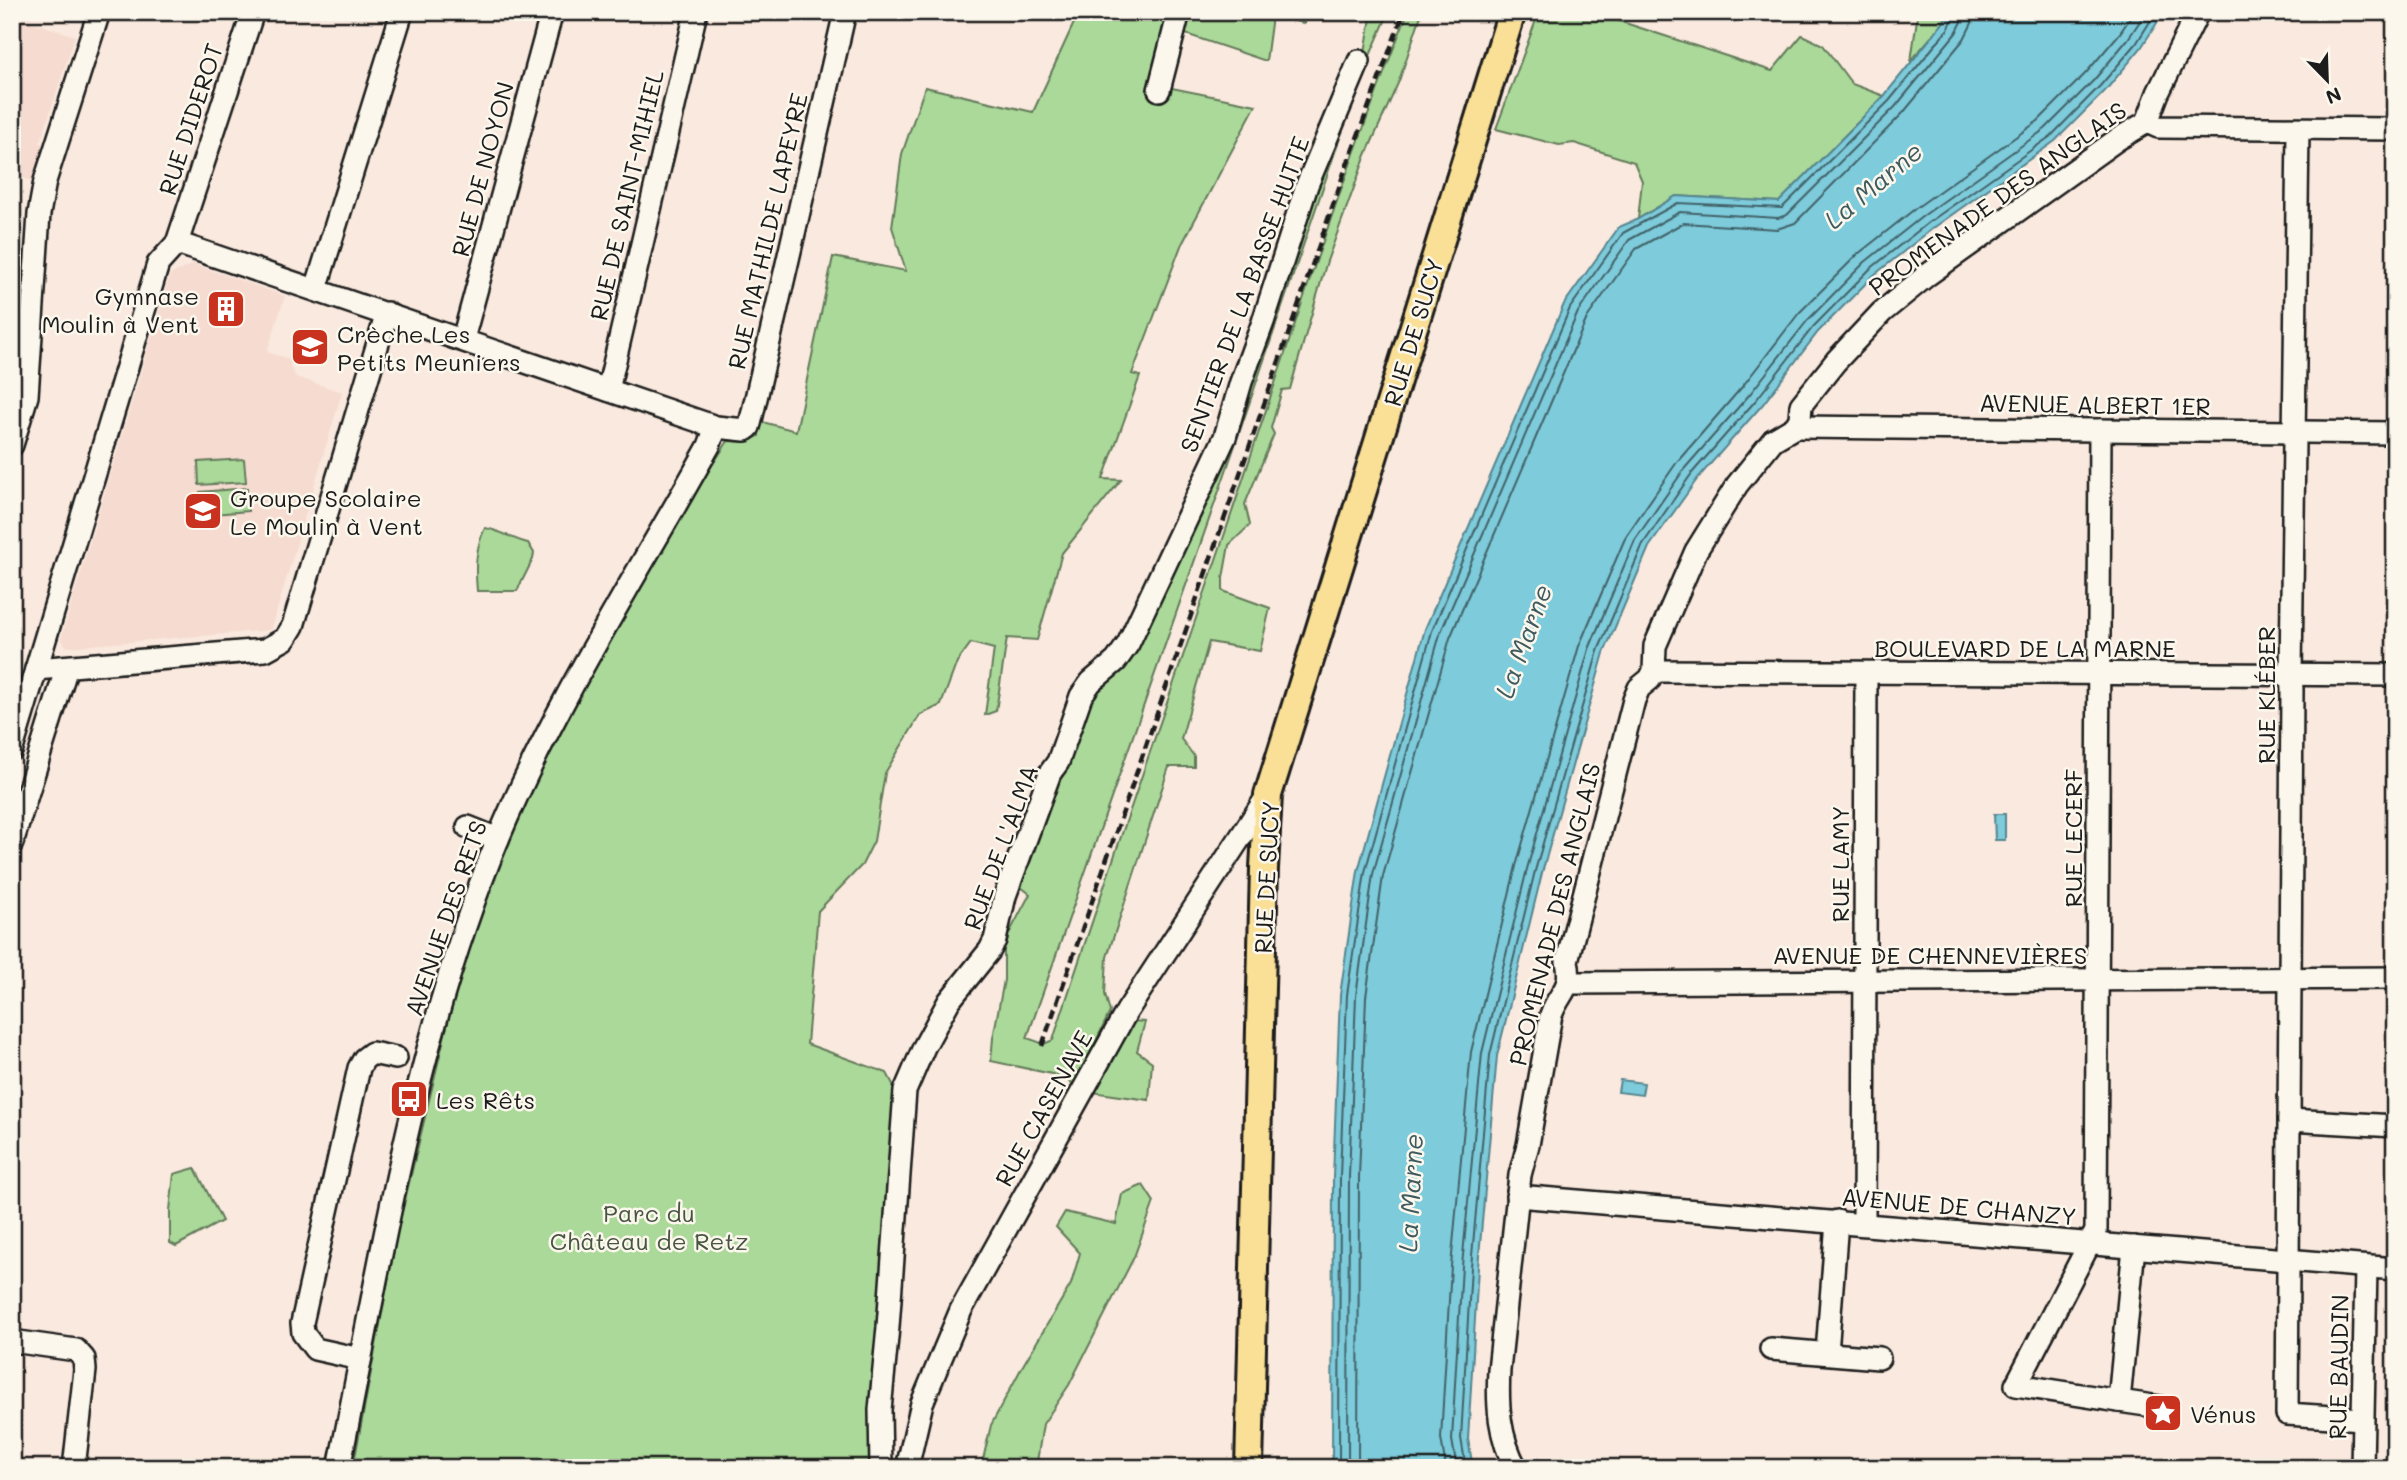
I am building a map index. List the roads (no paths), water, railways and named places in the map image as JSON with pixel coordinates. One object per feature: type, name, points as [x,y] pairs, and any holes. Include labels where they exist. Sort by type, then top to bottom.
[{"type":"main road","name":"RUE DE SUCY","points":[[1249,1468],[1268,795],[1512,12]]},
{"type":"street","points":[[12,446],[30,377],[39,214],[45,181],[99,12]]},
{"type":"street","name":"RUE DIDEROT","points":[[12,749],[158,264],[177,243],[253,12]]},
{"type":"street","points":[[316,289],[402,12]]},
{"type":"street","name":"RUE DE NOYON","points":[[463,339],[552,12]]},
{"type":"street","name":"RUE DE SAINT-MIHIEL","points":[[608,390],[696,12]]},
{"type":"street","name":"RUE MATHILDE LAPEYRE","points":[[716,427],[740,431],[749,427],[845,12]]},
{"type":"street","points":[[1159,90],[1180,12]]},
{"type":"street","name":"PROMENADE DES ANGLAIS","points":[[1517,1468],[1501,1430],[1497,1400],[1517,1196],[1552,1015],[1557,1000],[1569,983],[1570,971],[1566,961],[1634,700],[1639,688],[1650,679],[1654,671],[1655,646],[1696,551],[1744,476],[1773,440],[1795,427],[1800,419],[1801,405],[1836,361],[1882,312],[1926,276],[2118,139],[2147,122],[2158,93],[2198,12]]},
{"type":"street","name":"SENTIER DE LA BASSE HUTTE","points":[[1058,762],[1081,696],[1091,682],[1116,661],[1128,644],[1225,437],[1307,185],[1359,61]]},
{"type":"street","points":[[2147,122],[2158,127],[2395,129]]},
{"type":"street","name":"RUE KLÉBER","points":[[2298,129],[2291,674],[2287,1414],[2362,1419]]},
{"type":"street","points":[[177,243],[716,427]]},
{"type":"street","points":[[36,669],[265,650],[285,639],[293,626],[387,313]]},
{"type":"street","name":"AVENUE DES RETS","points":[[339,1468],[389,1212],[425,1065],[453,964],[498,839],[549,731],[709,446],[716,427]]},
{"type":"street","name":"AVENUE ALBERT 1ER","points":[[1795,427],[2395,433]]},
{"type":"street","name":"RUE LECERF","points":[[2100,430],[2096,1231],[2016,1385],[2119,1401]]},
{"type":"street","points":[[12,843],[67,667]]},
{"type":"street","name":"BOULEVARD DE LA MARNE","points":[[1654,671],[2395,675]]},
{"type":"street","name":"RUE LAMY","points":[[1864,1223],[1866,673]]},
{"type":"street","name":"RUE DE L'ALMA","points":[[881,1468],[880,1410],[905,1091],[924,1047],[949,1001],[990,950],[1020,855],[1050,773],[1058,762]]},
{"type":"street","name":"RUE CASENAVE","points":[[907,1468],[922,1403],[961,1310],[1127,1011],[1268,795]]},
{"type":"street","points":[[468,827],[498,839]]},
{"type":"street","name":"AVENUE DE CHENNEVIÈRES","points":[[1569,983],[2395,978]]},
{"type":"street","points":[[360,1359],[315,1349],[303,1333],[302,1323],[359,1068],[364,1059],[372,1053],[396,1058]]},
{"type":"street","points":[[2289,1120],[2395,1126]]},
{"type":"street","name":"AVENUE DE CHANZY","points":[[1517,1196],[2395,1269]]},
{"type":"street","points":[[1827,1353],[1837,1221]]},
{"type":"street","points":[[2134,1247],[2119,1401],[2160,1407]]},
{"type":"street","name":"RUE BAUDIN","points":[[2362,1468],[2366,1267]]},
{"type":"street","points":[[12,1341],[76,1350],[84,1359],[74,1468]]},
{"type":"street","points":[[1771,1349],[1879,1358]]},
{"type":"water","name":"La Marne","points":[[1949,12],[2164,12],[2141,48],[2105,91],[2055,141],[1932,229],[1874,275],[1818,332],[1763,404],[1698,478],[1649,547],[1604,653],[1542,873],[1497,1056],[1478,1267],[1468,1439],[1473,1468],[1332,1468],[1333,1177],[1340,995],[1358,871],[1425,629],[1564,304],[1619,227],[1676,196],[1779,202],[1884,96]]},
{"type":"water","points":[[1994,814],[2005,814],[2005,840],[1995,840]]},
{"type":"water","points":[[1620,1080],[1644,1083],[1642,1095],[1618,1092]]},
{"type":"railway","points":[[1042,1046],[1344,173],[1404,12]]},
{"type":"place","name":"Gymnase Moulin à Vent","points":[[226,309]]},
{"type":"place","name":"Crèche Les Petits Meuniers","points":[[310,347]]},
{"type":"place","name":"Groupe Scolaire Le Moulin à Vent","points":[[203,511]]},
{"type":"place","name":"Les Rêts","points":[[409,1099]]},
{"type":"place","name":"Vénus","points":[[2163,1413]]},
{"type":"park label","name":"Parc du Château de Retz","points":[[649,1226]]}]
